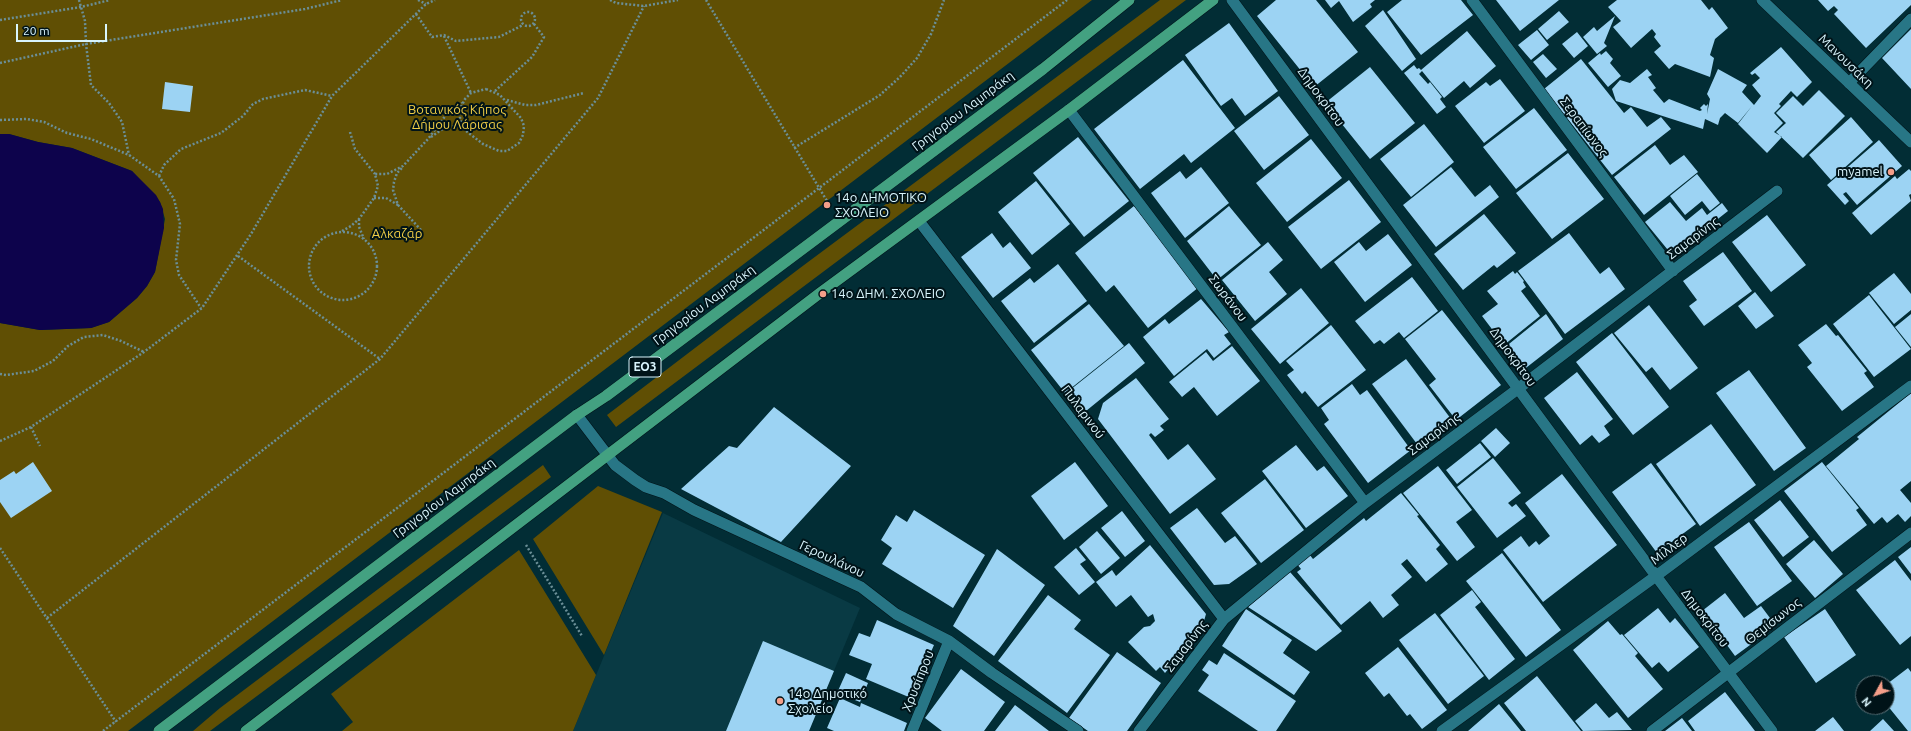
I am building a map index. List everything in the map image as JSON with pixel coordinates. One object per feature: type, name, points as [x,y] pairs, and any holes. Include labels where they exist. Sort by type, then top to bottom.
[{"type":"main road","name":"Γρηγορίου Λαμπράκη","points":[[160,731],[577,415],[637,373],[1043,69],[1129,0]]},
{"type":"main road","points":[[246,731],[820,293],[920,221],[1069,110],[1212,0]]},
{"type":"street","name":"Δημοκρίτου","points":[[1232,0],[1656,576],[1772,731]]},
{"type":"street","name":"Σεραπίωνος","points":[[1472,0],[1673,271]]},
{"type":"street","name":"Μανουσάκη","points":[[1762,0],[1773,5],[1849,83],[1911,142]]},
{"type":"street","points":[[1849,83],[1911,19]]},
{"type":"street","name":"Σωράνου","points":[[1069,110],[1365,502]]},
{"type":"street","name":"Σαμαρίνης","points":[[1139,731],[1224,619],[1365,502],[1519,388],[1777,191]]},
{"type":"street","name":"Πυλαρινού","points":[[920,221],[1224,619]]},
{"type":"street","name":"Μίλλερ","points":[[1442,731],[1656,576],[1911,386]]},
{"type":"street","name":"Γερουλάνου","points":[[577,415],[608,456],[626,474],[646,486],[664,493],[694,510],[861,587],[896,614],[949,641],[992,673],[1078,731]]},
{"type":"street","name":"Θεμίσωνος","points":[[1652,731],[1729,674],[1911,533]]},
{"type":"street","name":"Χρυσίπpου","points":[[912,731],[949,641]]},
{"type":"path","points":[[79,0],[85,20],[86,44],[91,85],[109,103],[122,122],[129,155]]},
{"type":"path","points":[[0,20],[81,7],[110,0]]},
{"type":"path","points":[[0,63],[86,44],[305,9],[342,0]]},
{"type":"path","points":[[418,0],[426,4]]},
{"type":"path","points":[[0,441],[31,427],[144,352],[202,308],[238,256],[332,96],[426,4],[435,0]]},
{"type":"path","points":[[610,0],[616,3],[644,6],[678,0]]},
{"type":"path","points":[[706,0],[827,201]]},
{"type":"path","points":[[794,148],[880,95],[900,77],[917,58],[931,34],[944,0]]},
{"type":"path","points":[[103,731],[819,190],[1067,0]]},
{"type":"path","points":[[47,618],[380,359],[598,98],[644,6]]},
{"type":"path","points":[[523,25],[521,19],[523,14],[528,11],[534,13],[536,18],[534,24]]},
{"type":"path","points":[[416,14],[432,37],[444,36],[456,40],[499,37],[523,25],[529,26],[534,24]]},
{"type":"path","points":[[495,92],[532,57],[544,37],[534,24]]},
{"type":"path","points":[[444,36],[471,93]]},
{"type":"path","points":[[398,205],[393,190],[397,173],[428,139],[449,112],[462,103],[471,93],[486,89],[495,92],[504,99],[521,118],[524,126],[523,135],[519,143],[513,148],[507,150],[491,148],[466,131],[462,126],[459,114],[462,103]]},
{"type":"path","points":[[158,176],[172,156],[181,149],[221,133],[244,116],[253,104],[263,100],[305,90],[332,96]]},
{"type":"path","points":[[504,99],[514,103],[536,105],[584,93]]},
{"type":"path","points":[[0,120],[27,118],[44,122],[67,133],[91,139],[129,155],[158,176],[174,199],[180,224],[176,260],[179,275],[202,308]]},
{"type":"path","points":[[428,139],[444,128],[462,126]]},
{"type":"path","points":[[350,132],[355,149],[375,174],[378,186],[374,198],[359,219],[351,226],[327,236],[318,242],[312,251],[309,262],[309,273],[313,283],[320,291],[329,297],[339,300],[350,300],[361,296],[369,288],[374,279],[377,268],[376,258],[372,248],[365,239],[359,227],[359,219]]},
{"type":"path","points":[[375,174],[387,174],[403,166]]},
{"type":"path","points":[[374,198],[386,198],[398,205],[421,230]]},
{"type":"path","points":[[338,232],[356,234],[365,239]]},
{"type":"path","points":[[238,256],[380,359]]},
{"type":"path","points":[[0,374],[6,375],[34,371],[53,361],[68,346],[84,337],[103,335],[121,341],[144,352]]},
{"type":"path","points":[[31,427],[40,446]]},
{"type":"path","points":[[513,527],[582,636]]},
{"type":"path","points":[[0,548],[116,722]]},
{"type":"shaded area","points":[[0,134],[9,134],[38,142],[72,148],[132,171],[156,195],[163,209],[164,228],[155,272],[147,286],[137,298],[109,322],[91,328],[40,330],[0,323]]},
{"type":"shaded area","points":[[663,513],[860,608],[809,731],[573,731]]},
{"type":"green space","name":"Αλκαζάρ","points":[[0,0],[1092,0],[128,731],[0,731],[0,323],[40,330],[91,328],[109,322],[137,298],[147,286],[155,272],[165,219],[160,202],[132,171],[72,148],[38,142],[9,134],[0,134]]},
{"type":"green space","points":[[1160,0],[1186,0],[616,427],[607,415],[800,268]]},
{"type":"green space","points":[[543,465],[551,477],[210,731],[193,731],[220,708]]},
{"type":"green space","points":[[598,486],[662,512],[604,655],[533,539]]},
{"type":"green space","points":[[519,550],[596,675],[573,731],[342,731],[353,722],[331,694]]},
{"type":"building","points":[[1276,0],[1316,0],[1358,52],[1314,87],[1257,16]]},
{"type":"building","points":[[1325,0],[1375,0],[1370,4],[1372,7],[1353,22],[1339,1],[1331,8]]},
{"type":"building","points":[[1402,0],[1461,0],[1473,15],[1421,55],[1387,12]]},
{"type":"building","points":[[1496,0],[1559,0],[1520,31]]},
{"type":"building","points":[[1617,0],[1701,0],[1709,10],[1712,7],[1728,28],[1715,39],[1710,55],[1714,58],[1710,77],[1675,64],[1669,69],[1654,52],[1661,46],[1654,37],[1656,34],[1652,29],[1631,48],[1613,27],[1621,21],[1608,7]]},
{"type":"building","points":[[1818,0],[1911,0],[1911,5],[1866,48],[1834,14],[1838,10],[1834,6],[1828,11]]},
{"type":"building","points":[[1383,10],[1416,59],[1402,71],[1365,26]]},
{"type":"building","points":[[1559,11],[1569,22],[1547,40],[1538,29]]},
{"type":"building","points":[[1615,16],[1604,43],[1607,46],[1597,54],[1583,37],[1594,27],[1597,31]]},
{"type":"building","points":[[1229,23],[1278,91],[1245,116],[1232,98],[1221,106],[1185,55]]},
{"type":"building","points":[[1911,29],[1911,89],[1882,58]]},
{"type":"building","points":[[1537,30],[1549,45],[1531,60],[1518,45]]},
{"type":"building","points":[[1467,31],[1496,66],[1470,88],[1464,81],[1444,98],[1422,71],[1419,74],[1428,84],[1430,82],[1442,97],[1440,99],[1446,107],[1437,114],[1404,73],[1414,65],[1417,69],[1419,68],[1421,70]]},
{"type":"building","points":[[1577,32],[1588,46],[1574,58],[1562,44]]},
{"type":"building","points":[[1781,47],[1812,82],[1797,97],[1791,91],[1779,104],[1781,106],[1774,113],[1783,123],[1774,132],[1782,137],[1767,153],[1738,124],[1752,106],[1738,123],[1725,113],[1720,118],[1718,125],[1705,119],[1703,129],[1616,101],[1612,89],[1620,80],[1630,83],[1647,69],[1652,75],[1648,77],[1656,88],[1653,90],[1664,103],[1669,99],[1700,111],[1702,110],[1700,108],[1704,104],[1706,106],[1708,104],[1707,114],[1710,99],[1707,94],[1718,69],[1747,85],[1742,92],[1754,105],[1761,96],[1752,85],[1760,78],[1755,73],[1752,75],[1750,73]]},
{"type":"building","points":[[1606,51],[1613,59],[1610,63],[1621,76],[1608,87],[1588,63],[1600,53],[1601,55]]},
{"type":"building","points":[[1543,54],[1557,69],[1546,78],[1533,62]]},
{"type":"building","points":[[1581,59],[1624,113],[1631,107],[1647,127],[1661,117],[1671,129],[1612,175],[1544,89]]},
{"type":"building","points":[[1183,60],[1235,128],[1191,163],[1184,154],[1140,189],[1094,129]]},
{"type":"building","points":[[1370,67],[1415,123],[1370,159],[1325,103]]},
{"type":"building","points":[[1500,79],[1525,111],[1484,143],[1455,106],[1486,82],[1490,86]]},
{"type":"building","points":[[165,82],[193,86],[190,112],[162,109]]},
{"type":"building","points":[[1819,90],[1845,116],[1803,158],[1776,132],[1786,123],[1776,113],[1793,96],[1803,106]]},
{"type":"building","points":[[1279,96],[1309,135],[1264,170],[1234,131]]},
{"type":"building","points":[[1534,108],[1567,150],[1516,189],[1483,147]]},
{"type":"building","points":[[1851,117],[1873,142],[1831,180],[1809,155]]},
{"type":"building","points":[[1424,124],[1454,162],[1411,197],[1380,159]]},
{"type":"building","points":[[1078,137],[1129,201],[1084,237],[1033,173]]},
{"type":"building","points":[[1311,139],[1342,178],[1287,222],[1256,183]]},
{"type":"building","points":[[1879,140],[1902,166],[1857,205],[1846,192],[1843,194],[1849,201],[1845,205],[1827,185]]},
{"type":"building","points":[[1655,145],[1670,165],[1684,155],[1698,172],[1644,215],[1614,177]]},
{"type":"building","points":[[1568,153],[1604,199],[1552,239],[1516,193]]},
{"type":"building","points":[[1201,167],[1229,203],[1185,238],[1151,193],[1180,171],[1186,179]]},
{"type":"building","points":[[1451,167],[1475,197],[1490,185],[1499,197],[1436,247],[1403,205]]},
{"type":"building","points":[[1909,169],[1911,171],[1911,194],[1909,195],[1911,201],[1871,235],[1852,213],[1895,176],[1897,179]]},
{"type":"building","points":[[1697,174],[1720,203],[1710,211],[1702,201],[1685,215],[1670,196]]},
{"type":"building","points":[[1349,180],[1381,222],[1321,269],[1288,227]]},
{"type":"building","points":[[1036,181],[1070,224],[1032,255],[998,212]]},
{"type":"building","points":[[1670,202],[1686,221],[1702,208],[1707,215],[1722,203],[1728,211],[1672,255],[1645,222]]},
{"type":"building","points":[[1134,206],[1199,287],[1148,328],[1114,285],[1106,292],[1075,253]]},
{"type":"building","points":[[1229,206],[1261,245],[1217,280],[1187,241]]},
{"type":"building","points":[[1484,214],[1516,253],[1497,268],[1494,265],[1463,290],[1434,254]]},
{"type":"building","points":[[1767,215],[1806,265],[1771,292],[1732,242]]},
{"type":"building","points":[[992,233],[1003,248],[1010,242],[1031,268],[993,298],[961,257]]},
{"type":"building","points":[[1569,233],[1600,274],[1609,267],[1625,289],[1565,334],[1518,271]]},
{"type":"building","points":[[1388,234],[1412,265],[1365,302],[1334,262],[1359,242],[1366,251]]},
{"type":"building","points":[[1268,242],[1283,260],[1269,272],[1287,294],[1255,321],[1222,280]]},
{"type":"building","points":[[1723,252],[1752,291],[1704,326],[1689,306],[1697,300],[1683,281]]},
{"type":"building","points":[[1058,264],[1087,301],[1034,343],[1001,301],[1030,278],[1034,283]]},
{"type":"building","points":[[1513,271],[1515,274],[1517,272],[1524,281],[1523,282],[1526,287],[1521,291],[1540,316],[1504,345],[1482,316],[1498,304],[1487,291]]},
{"type":"building","points":[[1894,273],[1911,294],[1911,310],[1894,324],[1869,293]]},
{"type":"building","points":[[1412,277],[1438,311],[1404,338],[1399,332],[1384,344],[1380,340],[1374,344],[1355,321]]},
{"type":"building","points":[[1301,288],[1329,323],[1280,364],[1251,329]]},
{"type":"building","points":[[1755,292],[1774,316],[1756,329],[1738,306]]},
{"type":"building","points":[[1869,295],[1911,349],[1874,377],[1833,324]]},
{"type":"building","points":[[1201,299],[1229,332],[1224,335],[1231,344],[1214,358],[1207,349],[1174,376],[1143,337],[1165,319],[1169,324]]},
{"type":"building","points":[[1089,304],[1124,346],[1065,393],[1031,350]]},
{"type":"building","points":[[1649,305],[1698,368],[1670,390],[1652,367],[1646,372],[1614,333]]},
{"type":"building","points":[[1442,310],[1501,385],[1456,420],[1429,385],[1436,379],[1405,339]]},
{"type":"building","points":[[1546,314],[1563,339],[1522,371],[1504,348]]},
{"type":"building","points":[[1911,314],[1911,347],[1895,327]]},
{"type":"building","points":[[1826,324],[1836,336],[1838,335],[1867,371],[1864,373],[1874,387],[1842,411],[1807,367],[1812,363],[1798,345]]},
{"type":"building","points":[[1331,325],[1366,370],[1318,407],[1305,391],[1302,394],[1287,375],[1294,370],[1286,361]]},
{"type":"building","points":[[1612,333],[1669,407],[1633,435],[1576,362]]},
{"type":"building","points":[[1129,343],[1145,363],[1086,411],[1070,390]]},
{"type":"building","points":[[1232,346],[1260,381],[1217,416],[1194,387],[1182,397],[1169,382],[1206,352],[1213,361]]},
{"type":"building","points":[[1406,359],[1451,419],[1417,444],[1372,384]]},
{"type":"building","points":[[1749,370],[1806,448],[1774,471],[1716,393]]},
{"type":"building","points":[[1577,372],[1613,419],[1604,426],[1610,435],[1599,443],[1592,435],[1580,445],[1544,398]]},
{"type":"building","points":[[1136,378],[1169,419],[1160,426],[1164,430],[1155,437],[1151,433],[1149,435],[1168,460],[1188,444],[1216,479],[1170,514],[1098,419],[1103,403]]},
{"type":"building","points":[[1352,384],[1360,395],[1367,390],[1411,450],[1368,483],[1324,424],[1329,420],[1321,408]]},
{"type":"building","points":[[1911,393],[1911,481],[1900,490],[1911,503],[1911,516],[1905,522],[1898,514],[1887,523],[1882,517],[1874,524],[1826,466],[1859,439],[1857,437]]},
{"type":"building","points":[[774,407],[851,466],[781,542],[681,489],[729,446],[737,448]]},
{"type":"building","points":[[1711,424],[1756,485],[1700,526],[1656,464]]},
{"type":"building","points":[[1496,428],[1510,443],[1495,457],[1481,441]]},
{"type":"building","points":[[1480,443],[1491,457],[1457,484],[1446,470]]},
{"type":"building","points":[[1296,445],[1317,471],[1324,466],[1348,496],[1306,528],[1262,471]]},
{"type":"building","points":[[1493,458],[1521,493],[1508,503],[1512,507],[1516,504],[1526,516],[1497,538],[1457,487]]},
{"type":"building","points":[[33,462],[52,491],[11,518],[0,502],[0,480],[14,471],[16,474]]},
{"type":"building","points":[[1075,462],[1108,506],[1064,540],[1031,496]]},
{"type":"building","points":[[1822,462],[1859,508],[1856,510],[1867,525],[1832,552],[1784,491]]},
{"type":"building","points":[[1651,463],[1696,524],[1657,553],[1612,492]]},
{"type":"building","points":[[1438,466],[1472,510],[1456,522],[1475,547],[1457,561],[1403,493]]},
{"type":"building","points":[[1562,474],[1617,545],[1543,602],[1503,550],[1521,536],[1529,547],[1536,541],[1539,545],[1550,536],[1525,503]]},
{"type":"building","points":[[1265,479],[1304,530],[1261,563],[1221,513]]},
{"type":"building","points":[[1401,493],[1419,515],[1417,516],[1440,545],[1436,549],[1448,564],[1426,582],[1407,559],[1401,564],[1412,577],[1391,595],[1399,605],[1383,618],[1370,601],[1341,625],[1297,572],[1301,569],[1297,564],[1309,554],[1313,559],[1364,518],[1366,521]]},
{"type":"building","points":[[1780,500],[1809,537],[1783,557],[1754,520]]},
{"type":"building","points":[[1197,508],[1225,543],[1235,536],[1257,564],[1229,584],[1214,585],[1170,528]]},
{"type":"building","points":[[914,510],[985,555],[953,608],[882,564],[892,548],[881,540],[896,515],[907,522]]},
{"type":"building","points":[[1122,511],[1145,541],[1125,557],[1101,528]]},
{"type":"building","points":[[1749,522],[1792,581],[1757,606],[1714,547]]},
{"type":"building","points":[[1097,531],[1120,558],[1101,574],[1079,547]]},
{"type":"building","points":[[1814,540],[1843,574],[1815,598],[1786,564]]},
{"type":"building","points":[[1150,545],[1206,614],[1202,628],[1165,673],[1160,667],[1156,671],[1128,642],[1144,627],[1150,626],[1155,621],[1153,614],[1148,617],[1131,595],[1116,607],[1096,582],[1112,570],[1116,576]]},
{"type":"building","points":[[1911,547],[1911,574],[1898,557]]},
{"type":"building","points":[[1076,548],[1086,560],[1080,564],[1095,582],[1079,595],[1054,567]]},
{"type":"building","points":[[997,549],[1045,585],[994,656],[953,626]]},
{"type":"building","points":[[1502,553],[1561,630],[1526,657],[1466,581]]},
{"type":"building","points":[[1895,560],[1911,581],[1911,636],[1900,645],[1856,590]]},
{"type":"building","points":[[1290,572],[1342,631],[1316,651],[1248,607]]},
{"type":"building","points":[[1472,590],[1481,602],[1475,607],[1515,659],[1489,680],[1440,615]]},
{"type":"building","points":[[1725,593],[1744,618],[1761,606],[1776,626],[1735,656],[1702,611]]},
{"type":"building","points":[[1048,595],[1081,620],[1074,629],[1110,655],[1067,713],[998,661]]},
{"type":"building","points":[[1658,608],[1670,623],[1675,618],[1699,647],[1668,672],[1659,662],[1652,668],[1624,635]]},
{"type":"building","points":[[1246,609],[1292,640],[1283,653],[1310,672],[1294,695],[1222,646]]},
{"type":"building","points":[[1825,609],[1856,655],[1816,683],[1784,637]]},
{"type":"building","points":[[1435,613],[1484,676],[1448,704],[1399,640]]},
{"type":"building","points":[[877,620],[934,645],[911,698],[866,679],[872,664],[849,655],[859,633],[870,637]]},
{"type":"building","points":[[1608,621],[1620,635],[1622,634],[1638,653],[1635,656],[1663,689],[1628,718],[1573,650]]},
{"type":"building","name":"14ο Δημοτικό Σχολείο","points":[[763,641],[834,671],[809,731],[726,731]]},
{"type":"building","points":[[1398,647],[1447,710],[1422,729],[1410,714],[1407,716],[1389,693],[1384,697],[1365,673]]},
{"type":"building","points":[[1117,652],[1161,683],[1127,731],[1088,731],[1069,718]]},
{"type":"building","points":[[1224,653],[1296,701],[1276,731],[1258,731],[1198,691],[1209,675],[1202,670],[1209,660],[1217,665]]},
{"type":"building","points":[[1908,668],[1911,672],[1911,731],[1908,731],[1895,715],[1895,678]]},
{"type":"building","points":[[961,669],[1005,702],[984,731],[942,731],[925,718]]},
{"type":"building","points":[[846,673],[868,683],[860,702],[837,693]]},
{"type":"building","points":[[1537,676],[1581,731],[1526,731],[1504,703]]},
{"type":"building","points":[[1725,692],[1755,731],[1695,731],[1688,721]]},
{"type":"building","points":[[840,698],[860,707],[861,703],[907,723],[904,731],[834,731],[827,728]]},
{"type":"building","points":[[1596,703],[1609,718],[1617,712],[1632,730],[1583,731],[1575,721]]},
{"type":"building","points":[[1499,704],[1521,731],[1468,731]]},
{"type":"building","points":[[1015,705],[1049,731],[995,731]]},
{"type":"building","points":[[1833,717],[1844,731],[1815,731]]},
{"type":"building","points":[[1682,718],[1692,731],[1665,731]]},
{"type":"building","points":[[1883,719],[1894,731],[1870,731]]},
{"type":"place","name":"myamel","points":[[1891,172]]},
{"type":"place","name":"14ο ΔΗΜΟΤΙΚΟ ΣΧΟΛΕΙΟ","points":[[827,205]]},
{"type":"place","name":"14ο ΔΗΜ. ΣΧΟΛΕΙΟ","points":[[823,294]]},
{"type":"place","name":"14ο Δημοτικό Σχολείο","points":[[780,701]]},
{"type":"park label","name":"Βοτανικός Κήπος Δήμου Λάρισας","points":[[457,118]]}]
